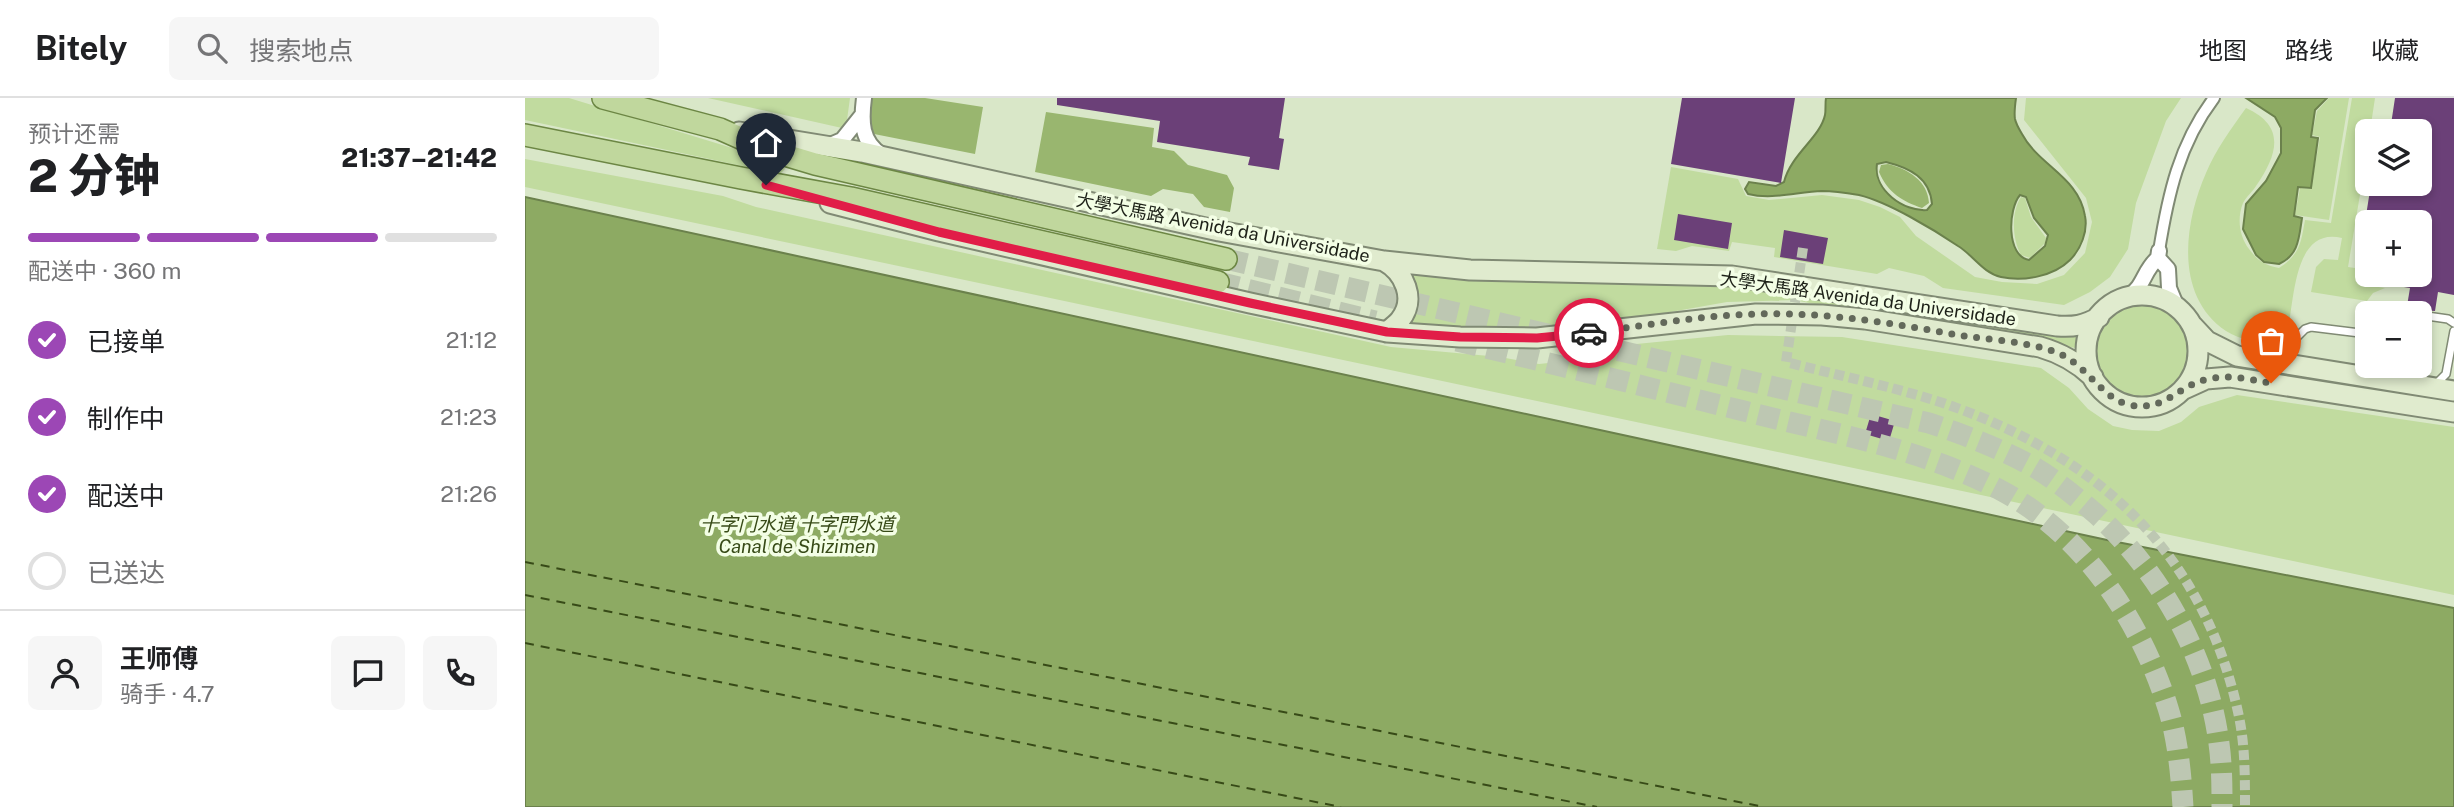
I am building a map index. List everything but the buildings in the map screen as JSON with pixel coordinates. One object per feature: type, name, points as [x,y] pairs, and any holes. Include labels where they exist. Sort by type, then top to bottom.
[{"type":"main road","name":"大學大馬路 Avenida da Universidade","points":[[603,98],[720,130],[886,158],[1219,231],[1384,261],[1470,270],[1731,276],[2057,327],[2079,326],[2099,317]]},
{"type":"main road","points":[[720,130],[765,149],[815,164],[1226,259]]},
{"type":"main road","name":"大學大馬路 Avenida da Universidade","points":[[525,135],[741,178],[939,232],[1387,332],[1537,338],[1756,314],[1822,315],[1865,318],[2039,347],[2072,360],[2093,377]]},
{"type":"main road","points":[[741,178],[851,198],[1218,282]]},
{"type":"main road","points":[[1384,261],[1398,271],[1407,286],[1408,296],[1400,320],[1387,332]]},
{"type":"main road","points":[[2192,326],[2197,342],[2197,359],[2192,376],[2183,389],[2171,399],[2157,405],[2127,405],[2114,398],[2093,377],[2085,357],[2091,328],[2107,308],[2129,296],[2147,294],[2176,305],[2207,341],[2237,356],[2454,391]]},
{"type":"main road","points":[[2183,389],[2206,379],[2230,377],[2454,412]]},
{"type":"street","points":[[864,98],[863,129],[871,147],[886,158]]},
{"type":"street","points":[[2129,296],[2141,284],[2149,266],[2159,255],[2168,198],[2179,162],[2193,131],[2214,98]]},
{"type":"street","points":[[825,147],[842,140],[862,115]]},
{"type":"street","points":[[2159,255],[2168,269],[2169,288],[2176,305]]},
{"type":"lane","points":[[2432,317],[2448,319],[2454,323]]},
{"type":"lane","points":[[2296,338],[2311,327],[2355,332]]},
{"type":"lane","points":[[2429,387],[2440,382],[2445,374],[2454,331]]},
{"type":"shaded area","points":[[525,98],[2454,98],[2454,608],[2107,540],[525,197]]},
{"type":"shaded area","points":[[525,98],[569,98],[781,163],[785,169],[780,174],[525,120]]},
{"type":"shaded area","points":[[708,98],[850,98],[847,120],[842,128]]},
{"type":"shaded area","points":[[869,98],[925,98],[983,107],[975,154],[864,132]]},
{"type":"shaded area","points":[[2026,98],[2181,98],[2166,121],[2136,203],[2128,249],[2110,277],[2090,292],[2064,305],[1943,288],[1924,276],[1889,268],[1877,274],[1774,257],[1775,248],[1732,242],[1729,251],[1692,246],[1676,251],[1657,249],[1671,167],[1738,179],[1746,196],[1769,200],[1822,195],[1859,200],[1880,207],[1900,217],[1916,236],[1975,277],[2037,284],[2064,275],[2085,253],[2092,222],[2086,198],[2024,120]]},
{"type":"shaded area","points":[[2329,98],[2349,98],[2329,220],[2295,215],[2300,188],[2311,189],[2320,137],[2312,135],[2317,111]]},
{"type":"shaded area","points":[[2352,98],[2375,98],[2372,119],[2355,119],[2355,196],[2360,196],[2357,210],[2355,210],[2348,267],[2355,268],[2355,287],[2385,288],[2373,293],[2367,301],[2311,292],[2316,267],[2324,259],[2338,260],[2342,238],[2325,238],[2313,244],[2304,256],[2294,289],[2286,338],[2278,345],[2238,337],[2226,331],[2209,316],[2198,299],[2191,279],[2189,236],[2198,193],[2210,164],[2246,108],[2268,123],[2274,142],[2264,174],[2243,203],[2240,215],[2243,238],[2255,257],[2265,264],[2279,268],[2291,258],[2298,247],[2305,220],[2331,223]]},
{"type":"shaded area","points":[[1046,112],[1154,128],[1152,147],[1174,151],[1188,165],[1227,175],[1234,188],[1230,212],[1204,207],[1193,194],[1163,189],[1151,196],[1035,172]]},
{"type":"shaded area","points":[[525,159],[723,196],[756,207],[1391,347],[1500,357],[1539,364],[1587,359],[1616,346],[1728,335],[1842,337],[2041,368],[2069,388],[2088,409],[2113,426],[2132,430],[2159,431],[2181,422],[2199,407],[2237,395],[2454,427],[2454,595],[525,187]]},
{"type":"shaded area","points":[[1888,164],[1916,177],[1925,188],[1929,203],[1922,208],[1891,191],[1879,172],[1881,165]]},
{"type":"shaded area","points":[[2021,197],[2025,198],[2031,217],[2046,238],[2045,243],[2030,258],[2021,255],[2014,234],[2014,218]]},
{"type":"shaded area","points":[[1410,272],[1571,283],[1736,286],[2085,336],[2082,349],[1794,300],[1727,302],[1569,330],[1435,328],[1408,323],[1420,299]]},
{"type":"shaded area","points":[[2142,304],[2160,308],[2175,318],[2185,333],[2189,351],[2185,369],[2175,384],[2160,394],[2142,398],[2124,394],[2109,384],[2099,369],[2095,351],[2099,333],[2109,318],[2124,308]]},
{"type":"water","points":[[1826,98],[2016,98],[2015,119],[2022,134],[2038,155],[2067,181],[2081,203],[2085,228],[2077,251],[2063,266],[2047,274],[2029,278],[2001,277],[1983,268],[1963,250],[1936,232],[1896,210],[1859,195],[1826,191],[1775,196],[1748,194],[1745,189],[1749,182],[1776,186],[1784,182],[1793,163],[1822,123]],"holes":[[[1886,162],[1911,171],[1923,181],[1932,204],[1927,210],[1918,210],[1900,203],[1885,191],[1877,174],[1877,164]],[[2020,195],[2026,197],[2034,218],[2048,235],[2045,246],[2029,260],[2016,250],[2011,231],[2013,211]]]},
{"type":"water","points":[[2246,98],[2327,98],[2315,110],[2311,137],[2318,138],[2311,188],[2298,187],[2294,216],[2302,218],[2299,239],[2291,256],[2279,264],[2264,262],[2256,255],[2243,229],[2246,204],[2266,181],[2281,153],[2281,128],[2275,117]]},
{"type":"water","name":"十字门水道 十字門水道 Canal de Shizimen","points":[[525,197],[2107,540],[2454,608],[2454,807],[525,807]]},
{"type":"ferry route","points":[[525,562],[1764,807]]},
{"type":"ferry route","points":[[525,595],[1597,807]]},
{"type":"ferry route","points":[[525,643],[1341,807]]},
{"type":"tunnel","points":[[1803,248],[1786,362],[1940,402],[1996,424],[2046,449],[2092,480],[2133,515],[2168,556],[2198,602],[2221,654],[2240,724],[2245,807]]},
{"type":"tunnel","points":[[1226,259],[1929,423],[1982,442],[2032,466],[2073,495],[2121,539],[2144,566],[2183,627],[2209,694],[2217,729],[2222,807]]},
{"type":"tunnel","points":[[1218,282],[1375,321]]},
{"type":"tunnel","points":[[1457,341],[1884,446],[1973,477],[2031,509],[2083,556],[2125,612],[2142,643],[2168,708],[2179,757],[2183,807]]},
{"type":"way so far","points":[[1589,333],[1756,314],[1865,318],[2054,351],[2072,360],[2093,377],[2102,389],[2127,405],[2157,405],[2196,382],[2218,377],[2271,383]]},
{"type":"route","points":[[766,185],[939,232],[1387,332],[1537,338],[1589,333]]}]
